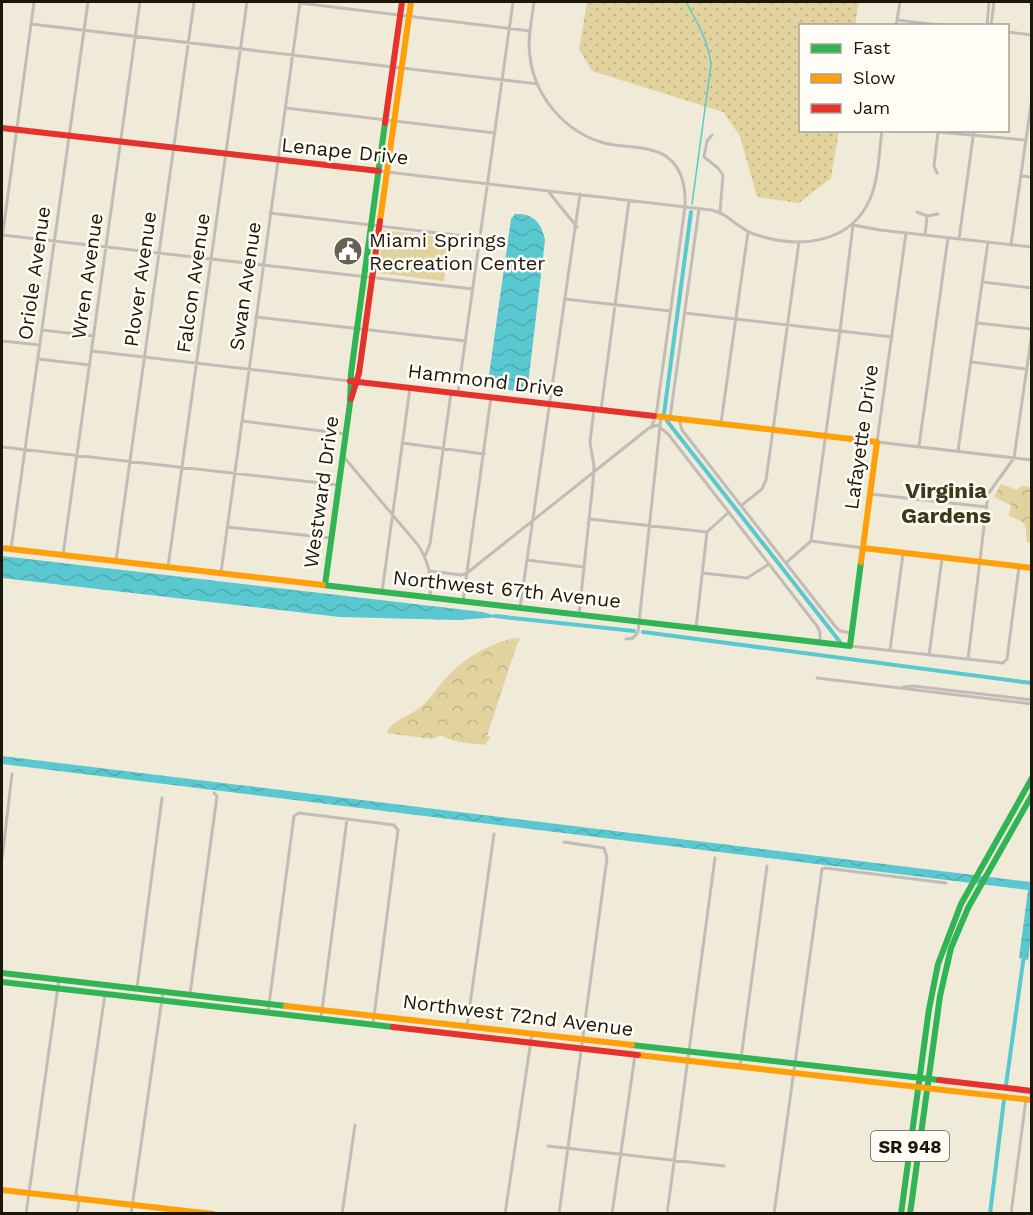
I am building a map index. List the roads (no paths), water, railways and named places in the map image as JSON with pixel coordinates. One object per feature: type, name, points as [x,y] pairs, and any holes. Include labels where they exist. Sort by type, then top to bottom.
[{"type":"street","points":[[34,2],[2,236],[473,289]]},
{"type":"street","name":"Oriole Avenue","points":[[11,549],[88,2]]},
{"type":"street","name":"Wren Avenue","points":[[63,556],[140,2]]},
{"type":"street","name":"Plover Avenue","points":[[116,561],[194,2]]},
{"type":"street","name":"Falcon Avenue","points":[[168,568],[247,2]]},
{"type":"street","points":[[300,2],[530,31]]},
{"type":"street","name":"Swan Avenue","points":[[220,574],[300,2]]},
{"type":"street","name":"Westward Drive","points":[[325,585],[353,381],[357,328],[402,2]]},
{"type":"street","name":"Westward Drive","points":[[353,381],[365,329],[411,2]]},
{"type":"street","points":[[425,556],[430,544],[443,449],[466,341],[513,2]]},
{"type":"street","points":[[534,2],[529,55],[538,84],[555,112],[577,131],[604,143],[651,151],[666,157],[673,163],[683,180],[685,207],[658,417],[660,427],[639,621],[636,637],[626,639]]},
{"type":"street","points":[[896,24],[900,2]]},
{"type":"street","points":[[989,2],[989,24]]},
{"type":"street","points":[[989,24],[994,2]]},
{"type":"street","points":[[897,20],[930,24]]},
{"type":"street","points":[[31,24],[538,84]]},
{"type":"street","points":[[1009,32],[1032,35]]},
{"type":"street","points":[[1011,245],[1032,97]]},
{"type":"street","points":[[286,108],[495,133]]},
{"type":"street","name":"Lenape Drive","points":[[2,128],[720,212]]},
{"type":"street","points":[[787,562],[811,541],[853,225],[871,197],[882,132]]},
{"type":"street","points":[[937,173],[934,166],[938,132],[1025,140]]},
{"type":"street","points":[[959,239],[974,132]]},
{"type":"street","points":[[1027,132],[1032,132]]},
{"type":"street","points":[[712,135],[707,141],[705,157],[723,175],[720,212],[748,232],[799,242],[826,239],[853,225],[1032,247]]},
{"type":"street","points":[[1021,176],[1032,177]]},
{"type":"street","points":[[548,191],[577,227]]},
{"type":"street","points":[[520,608],[580,194]]},
{"type":"street","points":[[579,614],[593,472],[590,440],[615,305],[629,201]]},
{"type":"street","points":[[670,418],[699,209]]},
{"type":"street","points":[[917,212],[927,216],[938,214]]},
{"type":"street","points":[[270,213],[480,238]]},
{"type":"street","points":[[925,235],[927,216]]},
{"type":"street","points":[[721,424],[748,232]]},
{"type":"street","name":"Lafayette Drive","points":[[850,646],[906,233]]},
{"type":"street","points":[[920,446],[948,238]]},
{"type":"street","points":[[742,505],[764,485],[799,242]]},
{"type":"street","points":[[958,451],[988,242]]},
{"type":"street","points":[[982,282],[1032,288]]},
{"type":"street","points":[[565,299],[670,311]]},
{"type":"street","points":[[684,313],[892,338]]},
{"type":"street","points":[[256,317],[466,341]]},
{"type":"street","points":[[968,659],[990,489],[1014,458],[1032,330],[977,323]]},
{"type":"street","points":[[42,330],[94,336]]},
{"type":"street","points":[[2,341],[40,345]]},
{"type":"street","name":"Hammond Drive","points":[[92,351],[877,442]]},
{"type":"street","points":[[38,359],[90,364]]},
{"type":"street","points":[[971,362],[1026,369]]},
{"type":"street","points":[[381,592],[410,388]]},
{"type":"street","points":[[463,601],[491,397]]},
{"type":"street","points":[[430,572],[461,575],[467,573],[652,426],[658,417]]},
{"type":"street","points":[[679,419],[682,430],[837,629],[852,633]]},
{"type":"street","points":[[242,422],[346,434]]},
{"type":"street","points":[[652,426],[660,427],[668,434],[729,512],[819,629],[820,642]]},
{"type":"street","points":[[659,437],[668,434]]},
{"type":"street","points":[[877,442],[1032,460]]},
{"type":"street","points":[[401,443],[484,454]]},
{"type":"street","points":[[2,447],[339,485]]},
{"type":"street","points":[[343,456],[425,556],[432,580],[430,597]]},
{"type":"street","points":[[870,494],[987,507]]},
{"type":"street","points":[[696,628],[707,532],[729,512]]},
{"type":"street","points":[[589,519],[707,532]]},
{"type":"street","points":[[227,526],[331,538]]},
{"type":"street","points":[[811,541],[1032,568]]},
{"type":"street","name":"Northwest 67th Avenue","points":[[2,548],[1001,663],[1007,659],[1019,567]]},
{"type":"street","points":[[890,650],[903,554]]},
{"type":"street","points":[[929,655],[942,558]]},
{"type":"street","points":[[527,560],[584,567]]},
{"type":"street","points":[[703,573],[747,578],[769,564]]},
{"type":"street","points":[[817,678],[901,687],[913,686],[1032,702]]},
{"type":"street","points":[[2,859],[12,774]]},
{"type":"street","name":"SR 948","points":[[901,1214],[929,1009],[938,964],[951,926],[967,893],[1032,778]]},
{"type":"street","points":[[190,994],[217,796],[214,793]]},
{"type":"street","name":"SR 948","points":[[910,1214],[946,964],[959,928],[976,894],[1032,795]]},
{"type":"street","points":[[137,988],[162,798]]},
{"type":"street","points":[[268,1012],[294,816],[296,814],[347,819],[397,827],[398,838],[372,1024]]},
{"type":"street","points":[[321,1018],[347,819]]},
{"type":"street","points":[[467,1026],[494,834]]},
{"type":"street","points":[[559,1214],[607,858],[604,848],[564,842]]},
{"type":"street","points":[[667,1214],[715,858]]},
{"type":"street","points":[[740,1066],[767,866]]},
{"type":"street","points":[[774,1214],[822,869],[825,867],[946,883]]},
{"type":"street","name":"Northwest 72nd Avenue","points":[[2,973],[1032,1091]]},
{"type":"street","points":[[26,1214],[59,979]]},
{"type":"street","name":"Northwest 72nd Avenue","points":[[2,982],[1029,1100]]},
{"type":"street","points":[[131,1214],[163,992]]},
{"type":"street","points":[[77,1214],[79,1202],[76,1193],[105,994]]},
{"type":"street","points":[[438,1031],[445,1023]]},
{"type":"street","points":[[505,1214],[532,1033]]},
{"type":"street","points":[[612,1214],[635,1054],[629,1045]]},
{"type":"street","points":[[1011,1214],[1029,1100]]},
{"type":"street","points":[[342,1214],[355,1125]]},
{"type":"street","points":[[548,1146],[724,1166]]},
{"type":"street","points":[[2,1190],[213,1214]]},
{"type":"water","points":[[515,214],[527,215],[536,220],[545,240],[528,385],[525,390],[520,391],[509,390],[494,384],[489,375],[511,219]]},
{"type":"water","points":[[2,556],[483,612],[500,617],[458,620],[340,617],[2,578]]},
{"type":"water","points":[[2,756],[1031,882],[1032,929],[1028,960],[1019,958],[1028,890],[2,764]]},
{"type":"waterway","points":[[686,2],[705,40],[711,65],[692,204]]},
{"type":"waterway","points":[[664,414],[691,212]]},
{"type":"waterway","points":[[667,421],[840,642]]},
{"type":"waterway","points":[[495,616],[634,631]]},
{"type":"waterway","points":[[643,632],[1032,683]]},
{"type":"waterway","points":[[1006,1085],[1024,955]]},
{"type":"waterway","points":[[990,1214],[1004,1100]]},
{"type":"place","name":"Miami Springs Recreation Center","points":[[348,251]]},
{"type":"district","name":"Virginia Gardens","points":[[946,502]]}]
